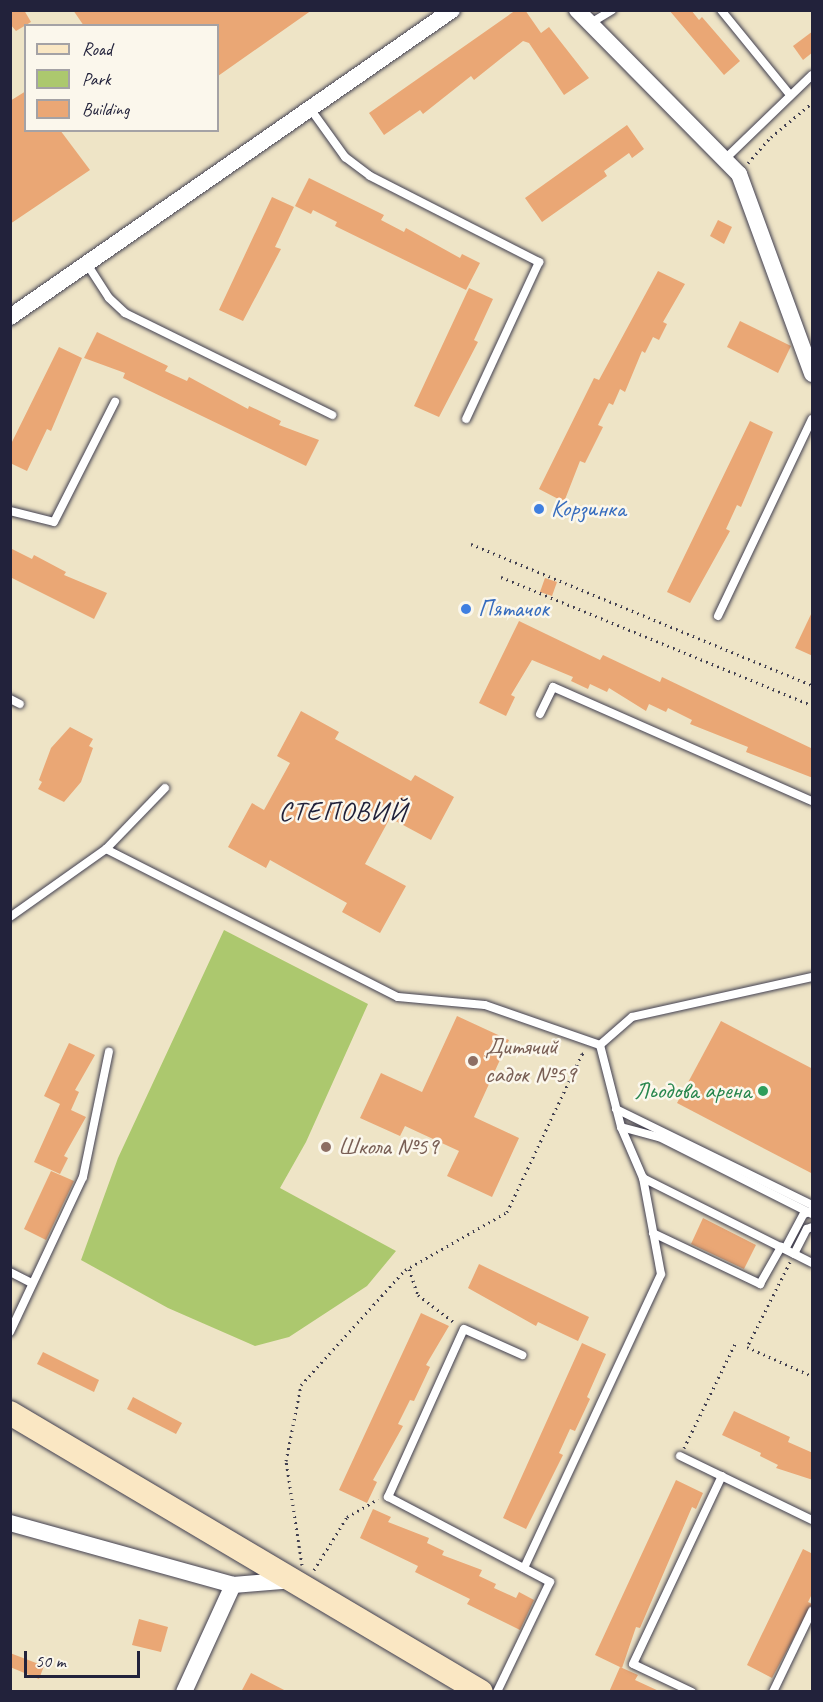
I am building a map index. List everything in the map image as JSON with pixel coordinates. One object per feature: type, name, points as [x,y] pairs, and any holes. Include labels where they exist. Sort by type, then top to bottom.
[{"type":"street","points":[[10,318],[308,107],[452,10]]},
{"type":"street","points":[[577,10],[588,24],[739,174],[813,374]]},
{"type":"street","points":[[10,1413],[302,1582],[481,1692]]},
{"type":"street","points":[[10,1523],[233,1585],[302,1582]]},
{"type":"street","points":[[184,1692],[233,1585]]},
{"type":"lane","points":[[588,24],[612,10]]},
{"type":"lane","points":[[721,10],[790,95]]},
{"type":"lane","points":[[730,38],[738,32]]},
{"type":"lane","points":[[724,160],[813,75]]},
{"type":"lane","points":[[308,107],[345,157],[370,176],[539,262],[466,419]]},
{"type":"lane","points":[[87,264],[109,298],[125,313],[332,415]]},
{"type":"lane","points":[[10,511],[54,522],[115,402]]},
{"type":"lane","points":[[718,616],[813,419]]},
{"type":"lane","points":[[540,714],[553,687],[813,801]]},
{"type":"lane","points":[[10,699],[20,704]]},
{"type":"lane","points":[[10,917],[106,849],[165,788]]},
{"type":"lane","points":[[106,849],[398,997],[485,1005],[600,1045]]},
{"type":"lane","points":[[600,1045],[632,1017],[813,977]]},
{"type":"lane","points":[[524,1568],[661,1274],[643,1178],[621,1127],[600,1045]]},
{"type":"lane","points":[[10,1332],[83,1178],[109,1052]]},
{"type":"lane","points":[[616,1109],[811,1210]]},
{"type":"lane","points":[[621,1127],[659,1137],[811,1210]]},
{"type":"lane","points":[[643,1178],[813,1263]]},
{"type":"lane","points":[[653,1233],[760,1284],[811,1210]]},
{"type":"lane","points":[[794,1254],[807,1229],[813,1227]]},
{"type":"lane","points":[[10,1272],[32,1283]]},
{"type":"lane","points":[[497,1692],[550,1582],[388,1497],[464,1329],[522,1355]]},
{"type":"lane","points":[[680,1456],[813,1520]]},
{"type":"lane","points":[[692,1692],[633,1664],[722,1476]]},
{"type":"lane","points":[[774,1692],[813,1611]]},
{"type":"path","points":[[739,174],[771,137],[813,103]]},
{"type":"path","points":[[471,544],[813,685]]},
{"type":"path","points":[[501,577],[813,705]]},
{"type":"path","points":[[302,1582],[286,1461],[301,1385],[409,1268],[507,1212],[582,1054],[600,1045]]},
{"type":"path","points":[[794,1254],[747,1347],[813,1376]]},
{"type":"path","points":[[409,1268],[418,1295],[464,1329]]},
{"type":"path","points":[[680,1456],[736,1342]]},
{"type":"path","points":[[302,1582],[347,1517],[391,1491]]},
{"type":"green space","points":[[224,930],[368,1004],[306,1142],[280,1188],[396,1251],[367,1286],[289,1337],[255,1346],[168,1308],[81,1260],[118,1158]]},
{"type":"building","points":[[10,10],[24,10],[31,22],[24,24],[16,31],[10,24]]},
{"type":"building","points":[[73,10],[312,10],[219,75],[219,24],[83,24]]},
{"type":"building","points":[[516,10],[525,10],[541,33],[549,27],[589,78],[564,95],[529,43],[523,41],[474,80],[471,76],[423,114],[420,110],[384,135],[369,113]]},
{"type":"building","points":[[669,10],[691,10],[699,20],[702,17],[740,61],[724,75]]},
{"type":"building","points":[[813,31],[813,52],[803,60],[793,46]]},
{"type":"building","points":[[24,92],[24,132],[62,132],[90,170],[10,224],[10,101]]},
{"type":"building","points":[[627,125],[644,149],[632,158],[629,153],[604,171],[607,176],[542,222],[525,198]]},
{"type":"building","points":[[309,178],[384,215],[381,220],[404,232],[406,228],[460,258],[462,254],[480,263],[466,290],[335,226],[337,222],[313,210],[311,214],[295,206]]},
{"type":"building","points":[[272,197],[294,207],[275,247],[281,249],[243,321],[219,310]]},
{"type":"building","points":[[718,220],[732,227],[724,244],[710,236]]},
{"type":"building","points":[[658,271],[685,284],[663,322],[667,324],[659,340],[653,337],[645,353],[642,351],[625,392],[620,389],[613,405],[609,403],[598,425],[603,427],[585,463],[580,461],[564,502],[539,489],[594,378],[599,380]]},
{"type":"building","points":[[469,288],[493,299],[474,340],[478,342],[439,417],[414,406]]},
{"type":"building","points":[[740,321],[791,346],[778,373],[727,347]]},
{"type":"building","points":[[97,332],[168,366],[165,371],[187,381],[189,377],[248,409],[249,406],[281,421],[279,425],[319,440],[306,466],[123,378],[125,373],[84,358]]},
{"type":"building","points":[[59,347],[82,358],[51,431],[47,429],[27,471],[10,463],[10,446]]},
{"type":"building","points":[[750,421],[773,432],[741,507],[737,505],[726,529],[730,531],[690,603],[667,592]]},
{"type":"building","points":[[10,548],[32,559],[34,555],[66,572],[64,575],[107,593],[94,619],[10,577]]},
{"type":"building","points":[[545,578],[557,582],[552,596],[540,592]]},
{"type":"building","points":[[813,610],[813,656],[795,648]]},
{"type":"building","points":[[519,621],[600,660],[603,655],[660,682],[662,677],[813,749],[813,778],[746,752],[748,747],[690,724],[692,720],[668,708],[666,712],[649,704],[646,711],[609,688],[607,692],[590,684],[588,689],[571,681],[573,677],[532,660],[511,695],[515,697],[506,716],[479,703]]},
{"type":"building","points":[[301,711],[339,732],[335,739],[411,781],[415,775],[454,797],[431,840],[390,818],[365,864],[406,886],[380,933],[342,912],[347,903],[270,860],[266,868],[228,847],[252,803],[264,810],[290,763],[277,756]]},
{"type":"building","points":[[70,727],[93,739],[89,746],[93,748],[81,782],[64,802],[38,789],[51,748]]},
{"type":"building","points":[[457,1016],[509,1040],[474,1117],[519,1138],[492,1197],[447,1176],[459,1151],[405,1126],[400,1136],[360,1118],[381,1073],[422,1092]]},
{"type":"building","points":[[721,1021],[813,1069],[813,1174],[677,1103]]},
{"type":"building","points":[[69,1043],[95,1055],[75,1090],[79,1092],[71,1110],[86,1117],[64,1156],[68,1158],[60,1174],[34,1162],[60,1104],[44,1096]]},
{"type":"building","points":[[51,1171],[74,1181],[46,1240],[24,1229]]},
{"type":"building","points":[[703,1218],[756,1245],[744,1269],[691,1244]]},
{"type":"building","points":[[479,1264],[589,1317],[578,1341],[538,1322],[536,1326],[468,1288]]},
{"type":"building","points":[[421,1313],[449,1326],[426,1365],[430,1367],[414,1401],[410,1400],[398,1424],[403,1426],[373,1480],[377,1482],[367,1503],[339,1490]]},
{"type":"building","points":[[582,1343],[606,1354],[587,1397],[590,1399],[575,1431],[570,1429],[559,1453],[563,1455],[526,1529],[503,1518]]},
{"type":"building","points":[[43,1352],[99,1380],[94,1392],[37,1364]]},
{"type":"building","points":[[133,1397],[182,1423],[176,1434],[127,1409]]},
{"type":"building","points":[[734,1411],[790,1437],[788,1442],[813,1453],[813,1480],[776,1468],[778,1465],[760,1456],[761,1453],[722,1435]]},
{"type":"building","points":[[676,1480],[703,1493],[696,1509],[692,1507],[640,1628],[636,1627],[622,1668],[595,1655]]},
{"type":"building","points":[[373,1509],[391,1517],[388,1522],[429,1538],[427,1543],[444,1551],[442,1555],[482,1570],[479,1576],[496,1584],[494,1588],[516,1598],[519,1592],[534,1600],[520,1630],[467,1604],[470,1599],[415,1572],[418,1566],[360,1538]]},
{"type":"building","points":[[803,1549],[813,1554],[813,1592],[808,1602],[812,1604],[772,1678],[747,1665]]},
{"type":"building","points":[[139,1619],[168,1627],[161,1652],[132,1645]]},
{"type":"building","points":[[10,1653],[44,1666],[39,1679],[10,1667]]},
{"type":"building","points":[[620,1667],[638,1675],[635,1680],[661,1692],[609,1692]]},
{"type":"building","points":[[251,1673],[288,1692],[241,1692]]},
{"type":"place","name":"Корзинка","points":[[539,509]]},
{"type":"place","name":"Пятачок","points":[[466,609]]},
{"type":"place","name":"Дитячий садок №59","points":[[473,1061]]},
{"type":"place","name":"Льодова арена","points":[[763,1091]]},
{"type":"place","name":"Школа №59","points":[[326,1147]]},
{"type":"district","name":"СТЕПОВИЙ","points":[[343,812]]}]
